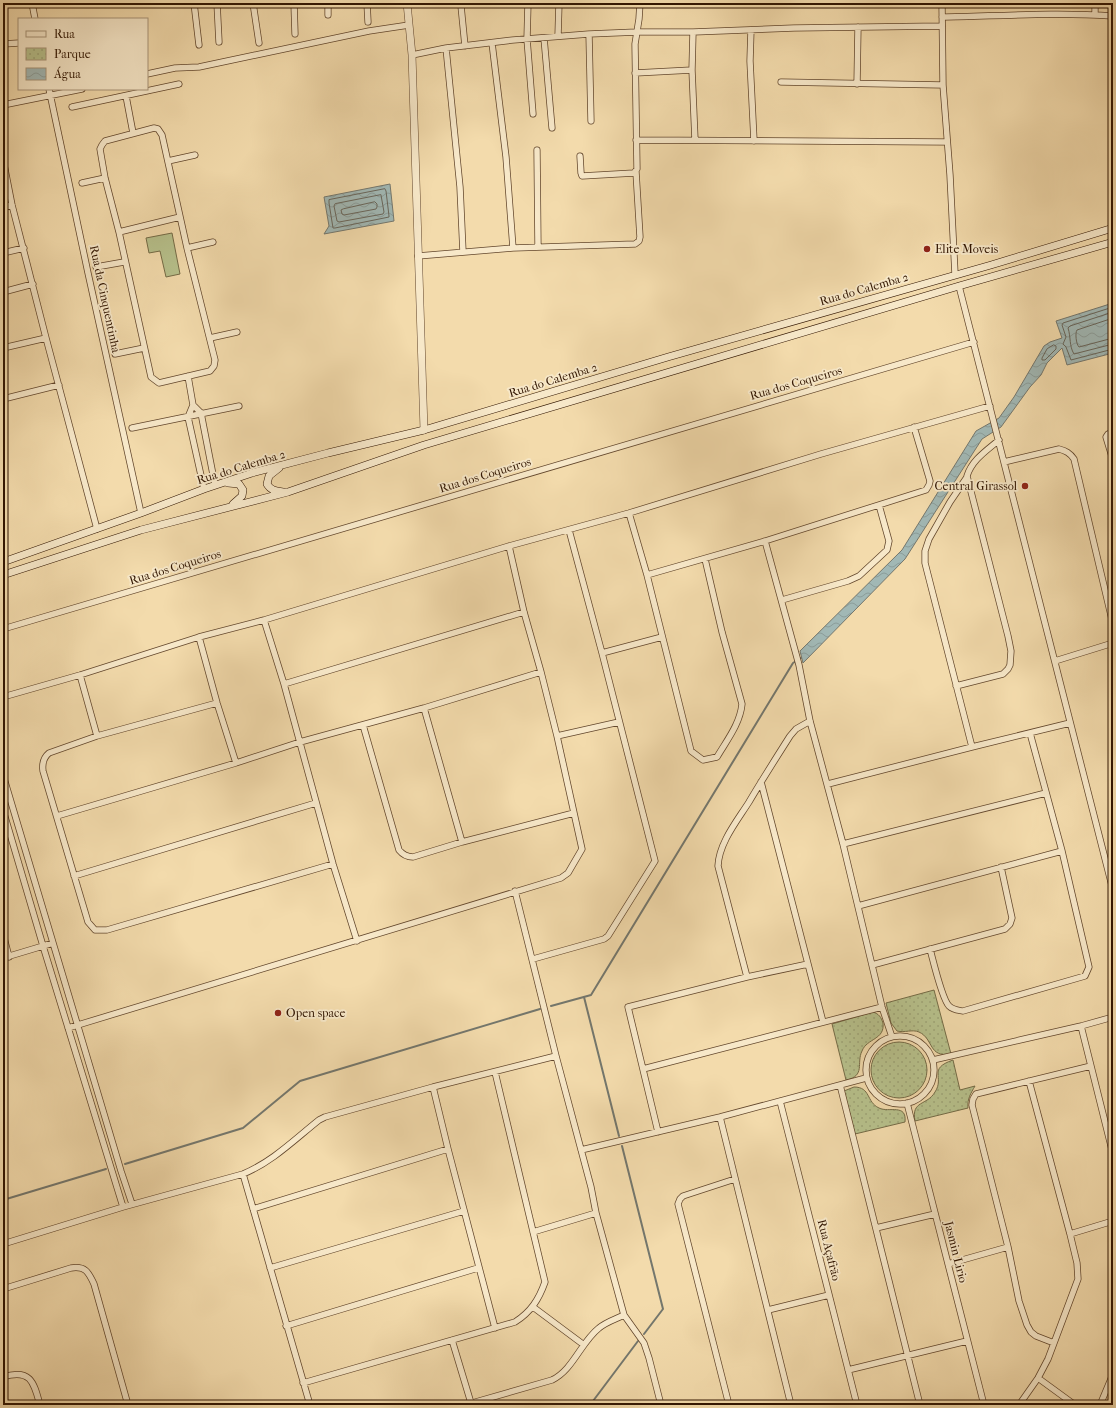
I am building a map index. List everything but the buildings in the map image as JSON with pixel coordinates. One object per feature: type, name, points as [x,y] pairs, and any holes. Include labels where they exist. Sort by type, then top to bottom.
[{"type":"main road","points":[[407,3],[412,55],[424,430]]},
{"type":"main road","name":"Rua do Calemba 2","points":[[3,562],[224,482],[328,453],[424,430],[1113,228]]},
{"type":"main road","name":"Rua do Calemba 2","points":[[3,575],[141,530],[288,492],[424,445],[959,286],[1113,242]]},
{"type":"main road","points":[[283,465],[269,476],[267,484],[276,491],[288,492]]},
{"type":"main road","points":[[224,482],[239,484],[244,490],[244,494],[240,500],[229,507]]},
{"type":"street","points":[[32,3],[35,18]]},
{"type":"street","points":[[194,3],[199,46]]},
{"type":"street","points":[[217,3],[219,42]]},
{"type":"street","points":[[253,3],[259,43]]},
{"type":"street","points":[[294,3],[295,34]]},
{"type":"street","points":[[328,3],[328,14]]},
{"type":"street","points":[[368,3],[368,22]]},
{"type":"street","points":[[462,3],[461,6],[465,46]]},
{"type":"street","points":[[528,3],[527,39],[533,114]]},
{"type":"street","points":[[558,3],[558,36]]},
{"type":"street","points":[[418,256],[513,248],[635,244],[639,241],[636,172],[635,44],[640,3]]},
{"type":"street","points":[[942,3],[943,85],[950,175],[955,274]]},
{"type":"street","points":[[1095,3],[1095,15]]},
{"type":"street","points":[[942,17],[1113,16]]},
{"type":"street","points":[[148,74],[175,68],[199,68],[369,31],[409,25]]},
{"type":"street","points":[[412,55],[446,48],[589,34],[942,26]]},
{"type":"street","points":[[857,84],[858,27]]},
{"type":"street","points":[[751,30],[750,61],[754,141]]},
{"type":"street","points":[[693,32],[692,70],[695,140]]},
{"type":"street","points":[[589,34],[591,121]]},
{"type":"street","points":[[544,38],[552,128]]},
{"type":"street","points":[[3,44],[18,43]]},
{"type":"street","points":[[492,43],[506,157],[513,248]]},
{"type":"street","points":[[446,48],[460,187],[463,252]]},
{"type":"street","points":[[635,73],[692,70]]},
{"type":"street","points":[[781,82],[943,85]]},
{"type":"street","points":[[72,107],[178,84]]},
{"type":"street","name":"Rua da Cinquentinha","points":[[49,90],[141,513]]},
{"type":"street","points":[[3,105],[78,90]]},
{"type":"street","points":[[126,96],[133,133]]},
{"type":"street","points":[[154,128],[162,135],[168,161],[187,248],[215,360],[214,366],[210,371],[159,383],[150,377],[124,262],[119,232],[105,178],[100,149],[105,141],[154,128]]},
{"type":"street","points":[[636,140],[947,142]]},
{"type":"street","points":[[536,150],[538,247]]},
{"type":"street","points":[[168,161],[195,155]]},
{"type":"street","points":[[580,156],[582,176],[636,172]]},
{"type":"street","points":[[3,160],[5,178],[97,529]]},
{"type":"street","points":[[82,183],[105,178]]},
{"type":"street","points":[[3,207],[12,205]]},
{"type":"street","points":[[119,232],[180,217]]},
{"type":"street","points":[[187,248],[213,242]]},
{"type":"street","points":[[3,253],[24,248]]},
{"type":"street","points":[[96,267],[124,262]]},
{"type":"street","points":[[3,292],[33,284]]},
{"type":"street","points":[[959,286],[1113,890]]},
{"type":"street","points":[[210,338],[237,332]]},
{"type":"street","points":[[3,348],[46,338]]},
{"type":"street","name":"Rua dos Coqueiros","points":[[3,629],[974,342]]},
{"type":"street","points":[[115,354],[144,348]]},
{"type":"street","points":[[188,376],[193,405],[201,414],[215,485]]},
{"type":"street","points":[[3,400],[59,385]]},
{"type":"street","points":[[193,405],[188,417],[204,489]]},
{"type":"street","points":[[132,428],[239,406]]},
{"type":"street","points":[[3,697],[80,675],[199,637],[264,620],[508,546],[629,513],[821,454],[990,406]]},
{"type":"street","points":[[647,576],[765,541],[926,490],[930,481],[914,427]]},
{"type":"street","points":[[1113,432],[1108,434],[1106,437],[1113,460]]},
{"type":"street","points":[[972,747],[925,563],[925,551],[950,502],[967,476],[969,468],[979,456],[998,440]]},
{"type":"street","points":[[1004,462],[1059,449],[1067,451],[1074,459],[1113,624]]},
{"type":"street","points":[[956,686],[1003,674],[1010,665],[1011,651],[967,476]]},
{"type":"street","points":[[782,600],[848,581],[859,576],[887,550],[889,541],[879,505]]},
{"type":"street","points":[[629,513],[647,576],[691,751],[703,760],[717,757],[739,722],[742,713],[742,704],[722,632],[705,559]]},
{"type":"street","points":[[533,959],[604,939],[608,936],[655,861],[569,530]]},
{"type":"street","points":[[765,541],[799,665],[810,721],[844,844],[882,1007],[892,1036]]},
{"type":"street","points":[[68,1028],[561,878],[568,872],[582,849],[542,672],[524,612],[508,546]]},
{"type":"street","points":[[284,684],[524,612]]},
{"type":"street","points":[[264,620],[284,684],[333,864],[357,940]]},
{"type":"street","points":[[199,637],[217,703],[236,763]]},
{"type":"street","points":[[602,653],[662,637]]},
{"type":"street","points":[[1055,661],[1113,643]]},
{"type":"street","points":[[57,816],[236,763],[300,742],[424,708],[542,672]]},
{"type":"street","points":[[80,675],[98,736]]},
{"type":"street","points":[[217,703],[98,736],[49,753],[44,759],[42,763],[43,771],[88,922],[92,928],[102,931],[333,864]]},
{"type":"street","points":[[424,708],[462,842]]},
{"type":"street","points":[[747,977],[718,866],[719,856],[727,838],[790,736],[796,729],[810,721]]},
{"type":"street","points":[[557,736],[619,722]]},
{"type":"street","points":[[828,784],[1070,723]]},
{"type":"street","points":[[363,724],[398,846],[402,854],[414,857],[462,842],[574,813]]},
{"type":"street","points":[[930,949],[944,997],[948,1005],[954,1010],[963,1011],[972,1009],[1085,976],[1089,966],[1062,851],[1030,733]]},
{"type":"street","points":[[3,776],[132,1204]]},
{"type":"street","points":[[761,782],[823,1022]]},
{"type":"street","points":[[844,844],[1046,793]]},
{"type":"street","points":[[74,876],[316,803]]},
{"type":"street","points":[[3,810],[112,1174],[123,1206]]},
{"type":"street","points":[[858,906],[1062,851]]},
{"type":"street","points":[[872,965],[1005,929],[1010,924],[1012,918],[1001,867]]},
{"type":"street","points":[[515,891],[556,1056],[591,1187],[596,1213],[624,1316],[636,1330],[644,1343],[662,1405]]},
{"type":"street","points":[[3,934],[9,956]]},
{"type":"street","points":[[3,958],[53,943]]},
{"type":"street","points":[[658,1132],[628,1007],[747,977],[808,964]]},
{"type":"street","points":[[643,1069],[882,1007]]},
{"type":"street","points":[[934,1060],[1081,1026],[1113,1017]]},
{"type":"street","points":[[1081,1026],[1113,1154]]},
{"type":"street","points":[[892,1036],[908,1037],[917,1041],[925,1047],[934,1060],[934,1073],[930,1086],[924,1095],[907,1103],[897,1105],[888,1103],[871,1090],[866,1078],[867,1062],[872,1051],[879,1044],[892,1036]]},
{"type":"street","points":[[3,1244],[123,1206],[243,1174],[268,1162],[318,1120],[325,1117],[433,1087],[556,1056]]},
{"type":"street","points":[[1054,1343],[1036,1336],[1031,1332],[1027,1325],[1019,1301],[1008,1247],[972,1105],[976,1094],[1091,1066]]},
{"type":"street","points":[[303,1383],[515,1322],[526,1315],[533,1307],[541,1294],[545,1282],[495,1072]]},
{"type":"street","points":[[581,1150],[720,1117],[866,1078]]},
{"type":"street","points":[[1020,1405],[1038,1378],[1054,1343],[1078,1279],[1077,1263],[1070,1234],[1029,1081]]},
{"type":"street","points":[[840,1085],[920,1405]]},
{"type":"street","points":[[433,1087],[478,1268],[495,1328]]},
{"type":"street","name":"Rua Açafrão","points":[[780,1101],[857,1405]]},
{"type":"street","name":"Jasmin Lirio","points":[[907,1103],[984,1405]]},
{"type":"street","points":[[720,1117],[791,1405]]},
{"type":"street","points":[[253,1209],[448,1149]]},
{"type":"street","points":[[243,1174],[310,1405]]},
{"type":"street","points":[[729,1405],[678,1204],[683,1196],[736,1179]]},
{"type":"street","points":[[270,1268],[464,1210]]},
{"type":"street","points":[[533,1232],[596,1213]]},
{"type":"street","points":[[876,1228],[935,1214]]},
{"type":"street","points":[[1070,1234],[1113,1221]]},
{"type":"street","points":[[948,1264],[1008,1247]]},
{"type":"street","points":[[3,1289],[71,1268],[79,1267],[86,1270],[94,1284],[128,1405]]},
{"type":"street","points":[[286,1326],[478,1268]]},
{"type":"street","points":[[768,1310],[829,1296]]},
{"type":"street","points":[[533,1307],[584,1345]]},
{"type":"street","points":[[465,1405],[558,1377],[600,1327],[624,1316]]},
{"type":"street","points":[[452,1340],[472,1403]]},
{"type":"street","points":[[848,1370],[967,1341]]},
{"type":"street","points":[[3,1377],[17,1374],[29,1378],[34,1383],[40,1405]]},
{"type":"street","points":[[1100,1405],[1113,1374]]},
{"type":"street","points":[[1038,1378],[1075,1405]]},
{"type":"green space","points":[[172,233],[180,274],[166,277],[160,251],[149,253],[146,238]]},
{"type":"green space","points":[[934,990],[951,1054],[938,1053],[924,1035],[914,1031],[897,1031],[891,1023],[886,1003]]},
{"type":"green space","points":[[873,1012],[881,1017],[883,1029],[879,1036],[864,1047],[860,1056],[859,1068],[856,1075],[846,1080],[832,1024]]},
{"type":"green space","points":[[893,1042],[905,1042],[919,1050],[927,1064],[925,1081],[919,1090],[905,1098],[893,1098],[883,1093],[876,1086],[871,1076],[871,1064],[876,1054],[883,1047]]},
{"type":"green space","points":[[953,1060],[960,1090],[975,1086],[969,1099],[968,1108],[915,1121],[914,1114],[917,1106],[932,1096],[938,1087],[939,1070],[945,1063]]},
{"type":"green space","points":[[854,1087],[863,1089],[872,1102],[879,1108],[903,1112],[905,1122],[855,1134],[844,1091]]},
{"type":"water","points":[[390,184],[394,221],[324,234],[329,226],[324,197]]},
{"type":"water","points":[[1113,303],[1113,353],[1067,365],[1062,348],[1047,363],[1041,375],[1030,387],[1001,427],[982,439],[905,559],[803,663],[800,651],[902,550],[976,431],[999,418],[1014,397],[1044,346],[1050,342],[1062,338],[1056,321]]},
{"type":"waterway","points":[[551,1006],[591,995],[793,663],[801,658]]},
{"type":"waterway","points":[[584,997],[619,1136]]},
{"type":"waterway","points":[[125,1164],[243,1128],[300,1081],[540,1009]]},
{"type":"waterway","points":[[622,1146],[663,1309],[644,1334]]},
{"type":"waterway","points":[[3,1200],[106,1169]]},
{"type":"waterway","points":[[590,1405],[638,1341]]},
{"type":"place","name":"Elite Moveis","points":[[927,249]]},
{"type":"place","name":"Central Girassol","points":[[1025,486]]},
{"type":"place","name":"Open space","points":[[278,1013]]}]
